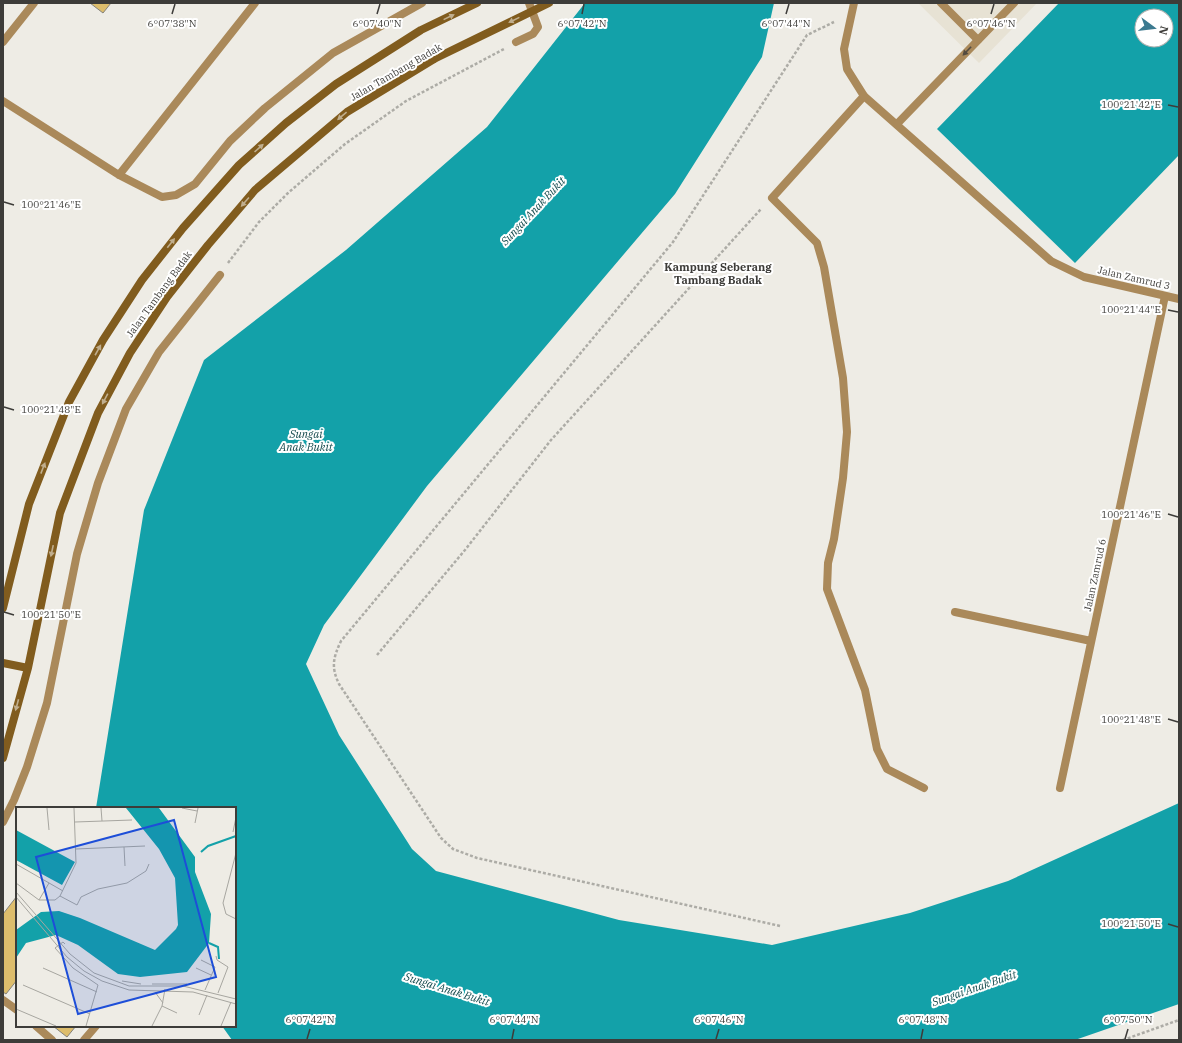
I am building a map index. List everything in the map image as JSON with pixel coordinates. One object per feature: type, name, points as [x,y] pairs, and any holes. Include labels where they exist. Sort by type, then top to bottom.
[{"type":"main road","name":"Jalan Tambang Badak","points":[[3,608],[29,504],[69,402],[104,340],[142,280],[183,228],[239,165],[286,122],[336,84],[421,30],[477,3]]},
{"type":"main road","name":"Jalan Tambang Badak","points":[[3,758],[28,668],[60,513],[98,413],[130,353],[163,304],[208,245],[255,190],[347,112],[434,59],[549,3]]},
{"type":"main road","points":[[3,588],[12,576]]},
{"type":"main road","points":[[3,663],[28,668]]},
{"type":"street","points":[[3,42],[34,3]]},
{"type":"street","points":[[119,175],[255,3]]},
{"type":"street","points":[[3,101],[119,175],[162,197],[176,195],[195,184],[230,141],[265,108],[333,53],[422,3]]},
{"type":"street","points":[[516,42],[533,34],[538,27],[529,3]]},
{"type":"street","name":"Jalan Zamrud 3","points":[[854,3],[844,49],[847,69],[864,96],[898,124],[1051,261],[1084,277],[1179,299]]},
{"type":"street","points":[[941,3],[978,40]]},
{"type":"street","points":[[898,124],[1014,3]]},
{"type":"street","points":[[864,96],[772,198],[817,243],[824,267],[843,378],[847,432],[843,478],[834,539],[828,563],[827,589],[865,690],[877,749],[887,769],[924,788]]},
{"type":"street","points":[[3,822],[14,800],[27,767],[47,703],[77,554],[98,483],[126,409],[159,352],[220,275]]},
{"type":"street","name":"Jalan Zamrud 6","points":[[1060,788],[1165,296]]},
{"type":"street","points":[[955,612],[1091,641]]},
{"type":"street","points":[[3,1000],[16,1009]]},
{"type":"street","points":[[37,1027],[52,1040]]},
{"type":"street","points":[[84,1040],[95,1027]]},
{"type":"path","points":[[780,926],[477,858],[453,849],[441,838],[339,684],[333,671],[335,654],[341,641],[673,242],[807,35],[851,14]]},
{"type":"path","points":[[220,275],[259,222],[288,193],[346,144],[406,101],[516,42]]},
{"type":"path","points":[[377,655],[465,550],[551,440],[772,198]]},
{"type":"path","points":[[1123,1040],[1179,1020]]},
{"type":"shaded area","points":[[918,3],[1037,3],[979,63]]},
{"type":"water","name":"Sungai Anak Bukit","points":[[585,3],[774,3],[762,57],[675,194],[427,486],[324,625],[306,664],[339,735],[412,849],[436,871],[619,920],[772,945],[910,913],[1008,881],[1179,803],[1179,1004],[1075,1040],[232,1040],[223,1027],[236,1027],[236,807],[96,807],[144,510],[204,360],[346,250],[487,127]]},
{"type":"water","points":[[1059,3],[1179,3],[1179,155],[1075,263],[937,129]]},
{"type":"building","points":[[90,3],[111,3],[103,13]]},
{"type":"building","points":[[16,897],[16,981],[6,994],[3,992],[3,914]]},
{"type":"building","points":[[54,1027],[75,1027],[67,1037]]},
{"type":"district","name":"Kampung Seberang Tambang Badak","points":[[718,273]]}]
